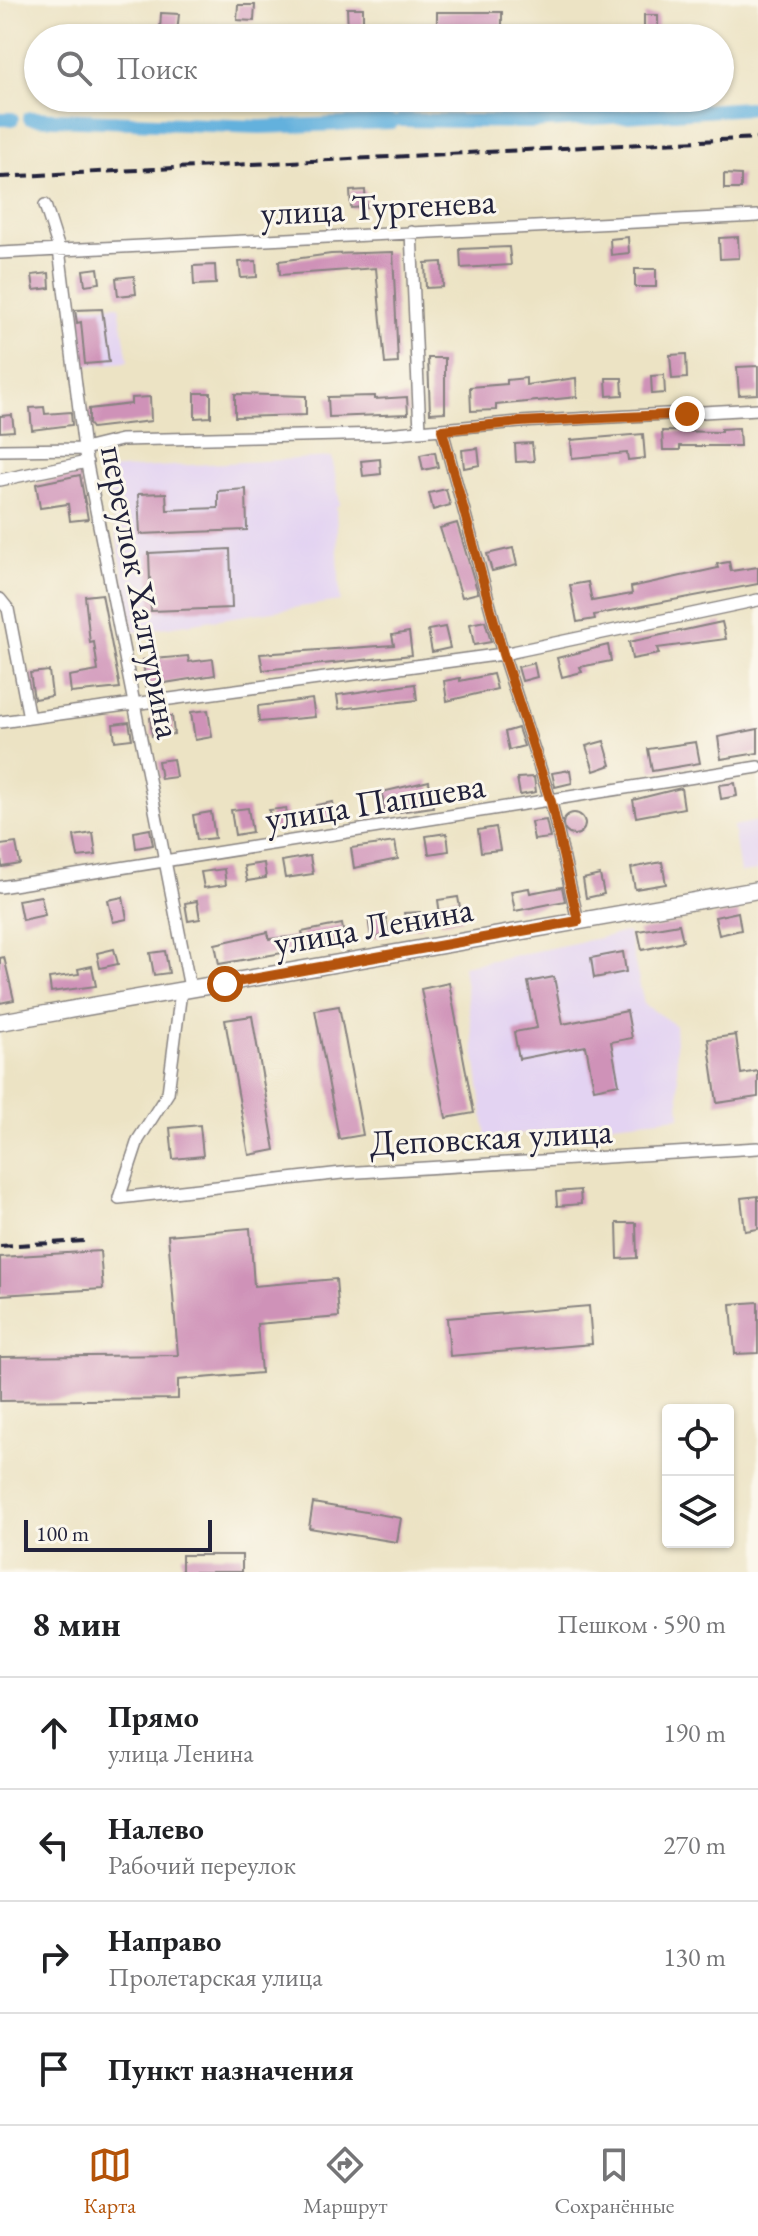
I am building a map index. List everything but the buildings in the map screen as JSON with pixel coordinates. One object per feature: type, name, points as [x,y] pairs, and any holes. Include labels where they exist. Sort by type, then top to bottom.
[{"type":"main road","name":"улица Ленина","points":[[0,1022],[758,890]]},
{"type":"street","name":"переулок Халтурина","points":[[45,205],[59,249],[84,449],[136,705],[186,990]]},
{"type":"street","name":"улица Тургенева","points":[[0,253],[758,216]]},
{"type":"street","points":[[411,232],[420,430]]},
{"type":"street","points":[[0,450],[84,449],[121,440],[304,438],[758,409]]},
{"type":"street","points":[[442,430],[503,654],[551,802],[578,921]]},
{"type":"street","points":[[0,480],[87,462]]},
{"type":"street","points":[[0,599],[8,609],[29,718]]},
{"type":"street","points":[[0,722],[503,654],[758,600]]},
{"type":"street","name":"улица Папшева","points":[[0,887],[758,767]]},
{"type":"street","name":"Деповская улица","points":[[186,990],[168,1093],[138,1140],[119,1198],[342,1173],[758,1148]]},
{"type":"shaded area","points":[[119,305],[128,362],[83,366],[74,307]]},
{"type":"shaded area","points":[[332,457],[340,504],[336,507],[340,601],[134,632],[104,470]]},
{"type":"shaded area","points":[[758,821],[758,871],[740,873],[733,826]]},
{"type":"shaded area","points":[[628,932],[644,1004],[675,1025],[680,1117],[486,1137],[463,966]]},
{"type":"waterway","points":[[734,109],[749,108]]},
{"type":"waterway","points":[[402,120],[532,122],[687,112]]},
{"type":"waterway","points":[[30,118],[260,127],[392,122]]},
{"type":"waterway","points":[[0,119],[12,119]]},
{"type":"railway","points":[[0,177],[758,138]]},
{"type":"railway","points":[[0,1246],[84,1241]]},
{"type":"route","points":[[225,984],[578,921],[551,802],[503,654],[442,430],[520,422],[687,414]]}]
